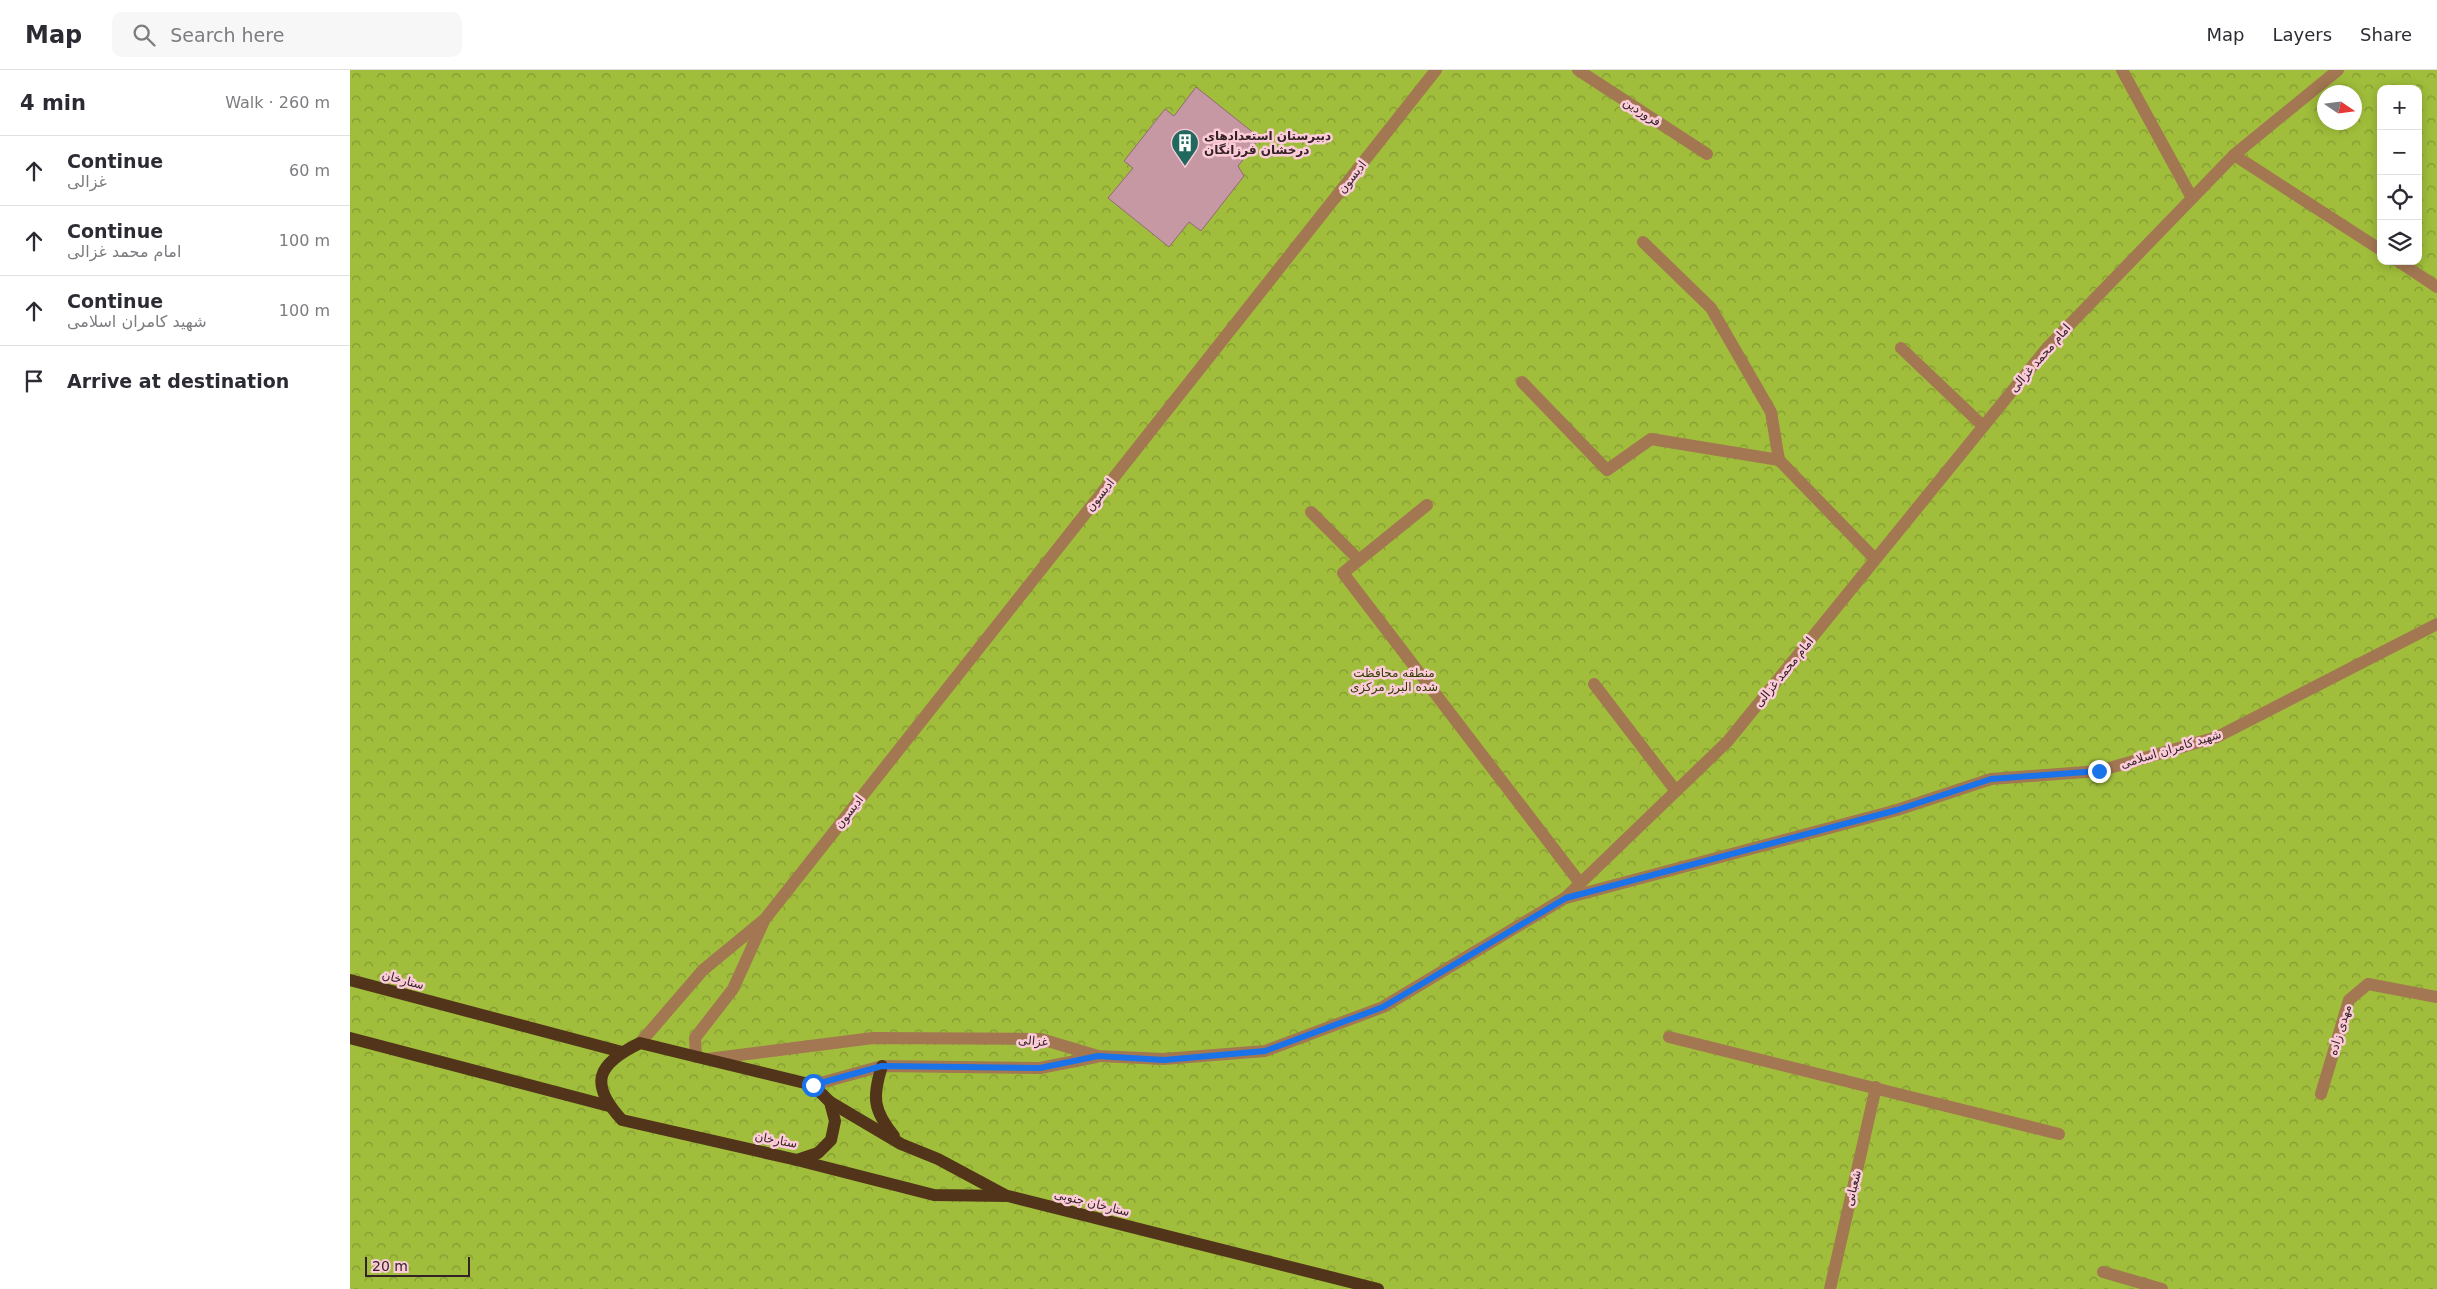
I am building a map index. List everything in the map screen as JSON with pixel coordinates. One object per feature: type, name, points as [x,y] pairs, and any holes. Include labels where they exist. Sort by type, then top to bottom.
[{"type":"main road","name":"ستارخان","points":[[350,980],[622,1052]]},
{"type":"main road","name":"ستارخان","points":[[350,1038],[609,1106],[622,1120],[797,1160],[818,1153],[830,1140],[835,1122],[830,1102]]},
{"type":"main road","points":[[609,1106],[600,1086],[604,1067],[622,1052],[640,1043],[813,1085],[830,1102],[901,1144],[938,1159],[1008,1196]]},
{"type":"main road","points":[[882,1066],[874,1090],[881,1120],[901,1144]]},
{"type":"main road","name":"ستارخان جنوبی","points":[[797,1160],[934,1195],[1008,1196],[1378,1289]]},
{"type":"street","name":"ادیسون","points":[[640,1043],[702,970],[764,919],[1436,70]]},
{"type":"street","name":"فروردین","points":[[1578,70],[1707,154]]},
{"type":"street","points":[[2122,70],[2192,198]]},
{"type":"street","name":"امام محمد غزالی","points":[[1098,1056],[1164,1060],[1265,1051],[1383,1007],[1566,898],[1728,741],[2047,348],[2234,155],[2338,70]]},
{"type":"street","points":[[2234,155],[2377,247]]},
{"type":"street","points":[[1643,242],[1711,308],[1771,412],[1779,460],[1875,559]]},
{"type":"street","points":[[2404,265],[2437,287]]},
{"type":"street","points":[[1902,348],[1983,426]]},
{"type":"street","points":[[1522,382],[1607,470],[1651,439],[1779,460]]},
{"type":"street","points":[[1427,505],[1342,573],[1580,883]]},
{"type":"street","points":[[1311,512],[1359,560]]},
{"type":"street","name":"شهید کامران اسلامی","points":[[1566,898],[1897,810],[1991,779],[2099,771],[2217,738],[2437,624]]},
{"type":"street","points":[[1594,684],[1676,791]]},
{"type":"street","name":"ادیسون","points":[[702,1058],[695,1038],[733,989],[764,919]]},
{"type":"street","name":"مهدی زاده","points":[[2321,1094],[2349,1000],[2355,994],[2368,984],[2437,997]]},
{"type":"street","points":[[1669,1037],[2059,1134]]},
{"type":"street","name":"غزالی","points":[[702,1058],[873,1038],[1041,1039],[1098,1056]]},
{"type":"street","name":"غزالی","points":[[813,1085],[882,1066],[1040,1068],[1098,1056]]},
{"type":"street","name":"شعبانی","points":[[1830,1289],[1876,1087]]},
{"type":"street","points":[[2103,1272],[2162,1289]]},
{"type":"green space","name":"منطقه محافظت شده البرز مرکزی","points":[[350,70],[2437,70],[2437,1289],[350,1289]]},
{"type":"building","name":"دبیرستان استعدادهای درخشان فرزانگان","points":[[1196,87],[1260,138],[1238,166],[1244,176],[1201,231],[1189,222],[1169,247],[1108,198],[1133,168],[1124,161],[1165,109],[1174,116]]},
{"type":"place","name":"دبیرستان استعدادهای درخشان فرزانگان","points":[[1185,167]]},
{"type":"route","points":[[813,1085],[882,1066],[1040,1068],[1098,1056],[1164,1060],[1265,1051],[1383,1007],[1566,898],[1897,810],[1991,779],[2099,771]]}]
